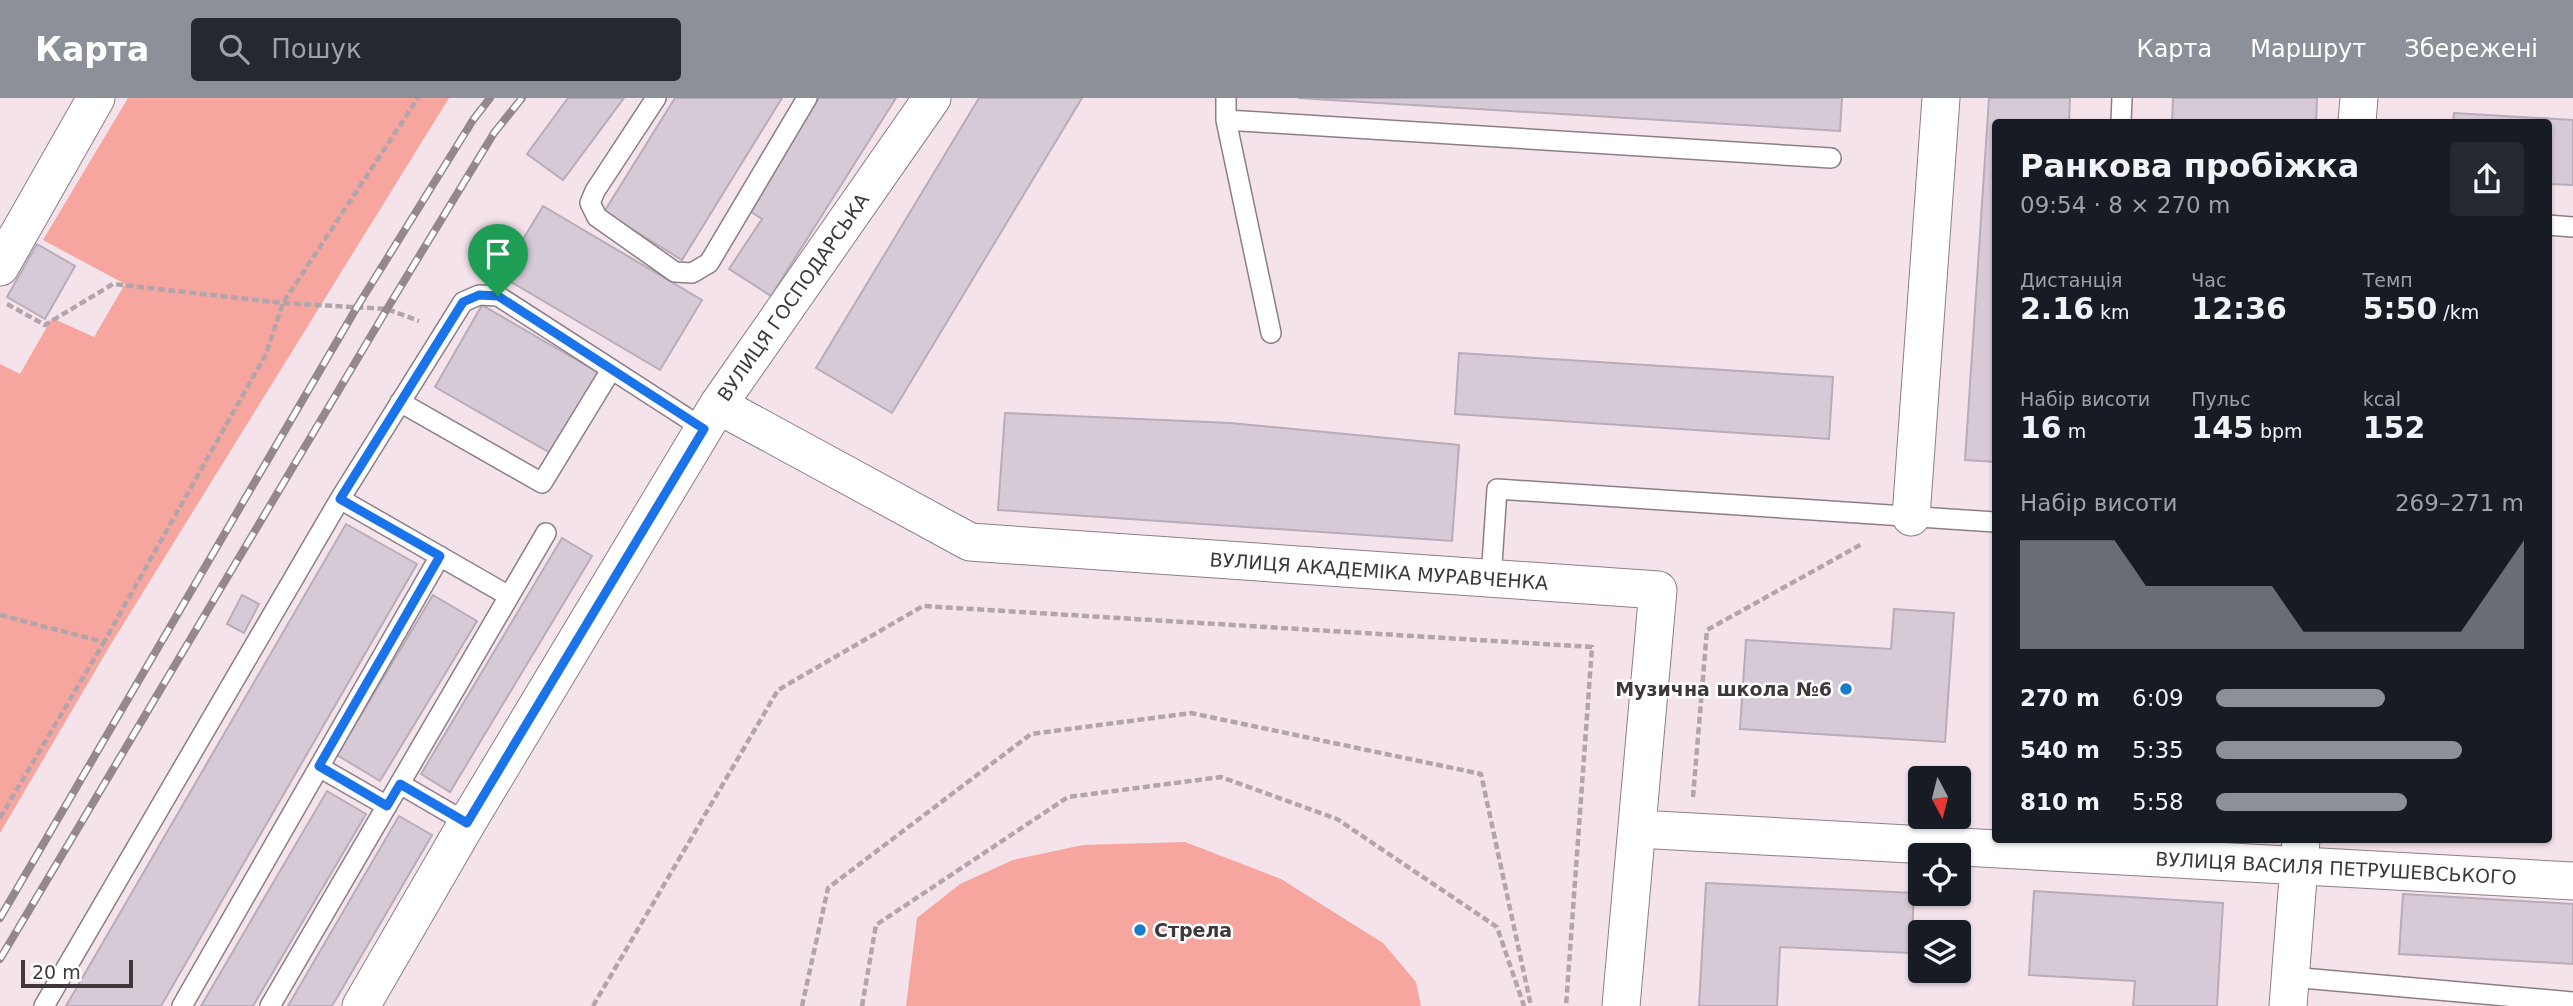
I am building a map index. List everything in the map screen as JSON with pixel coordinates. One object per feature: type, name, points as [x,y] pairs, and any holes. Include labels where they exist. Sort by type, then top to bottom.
[{"type":"street","points":[[4,250],[96,98]]},
{"type":"street","name":"ВУЛИЦЯ ГОСПОДАРСЬКА","points":[[361,1006],[467,823],[711,417],[932,98]]},
{"type":"street","points":[[1911,517],[1941,98]]},
{"type":"street","points":[[2357,119],[2359,98]]},
{"type":"street","name":"ВУЛИЦЯ АКАДЕМІКА МУРАВЧЕНКА","points":[[711,417],[970,542],[1658,590],[1621,1006]]},
{"type":"street","name":"ВУЛИЦЯ ВАСИЛЯ ПЕТРУШЕВСЬКОГО","points":[[1638,829],[1992,842]]},
{"type":"street","name":"ВУЛИЦЯ ВАСИЛЯ ПЕТРУШЕВСЬКОГО","points":[[2010,843],[2300,853],[2573,881]]},
{"type":"street","points":[[2289,992],[2300,853]]},
{"type":"lane","points":[[656,98],[590,203],[597,217],[675,272],[692,273],[709,263],[807,98]]},
{"type":"lane","points":[[1226,98],[1226,120],[1271,333]]},
{"type":"lane","points":[[2121,119],[2122,98]]},
{"type":"lane","points":[[1226,120],[1831,158]]},
{"type":"lane","points":[[2552,225],[2573,227]]},
{"type":"lane","points":[[44,1006],[340,499],[463,302],[479,295],[498,296],[611,370],[711,417]]},
{"type":"lane","points":[[400,402],[542,483],[611,370]]},
{"type":"lane","points":[[1491,579],[1497,489],[1992,522]]},
{"type":"lane","points":[[340,499],[509,596]]},
{"type":"lane","points":[[270,1006],[546,533]]},
{"type":"lane","points":[[182,1006],[440,556]]},
{"type":"lane","points":[[319,766],[387,806]]},
{"type":"lane","points":[[400,784],[467,823]]},
{"type":"lane","points":[[2289,992],[2573,1002]]},
{"type":"path","points":[[0,818],[104,642],[266,355],[283,303],[418,98]]},
{"type":"path","points":[[0,300],[45,325],[113,284],[283,303],[387,309],[445,331]]},
{"type":"path","points":[[1690,832],[1707,630],[1911,517]]},
{"type":"path","points":[[593,1006],[778,690],[923,606],[1592,647],[1566,1006]]},
{"type":"path","points":[[0,615],[104,642]]},
{"type":"path","points":[[802,1006],[828,888],[1031,734],[1191,713],[1481,774],[1531,1006]]},
{"type":"path","points":[[862,1006],[876,925],[1068,797],[1222,776],[1337,819],[1497,927],[1524,1006]]},
{"type":"shaded area","points":[[128,98],[449,98],[111,644],[0,833],[0,364],[20,374],[52,318],[94,337],[125,284],[43,240]]},
{"type":"shaded area","name":"Стрела","points":[[1185,842],[1281,879],[1383,943],[1416,982],[1421,1006],[906,1006],[917,918],[960,884],[1013,860],[1083,845]]},
{"type":"building","points":[[568,98],[624,98],[563,180],[527,154]]},
{"type":"building","points":[[675,98],[782,98],[682,260],[604,212]]},
{"type":"building","points":[[819,98],[896,98],[771,296],[729,269],[762,219],[748,210]]},
{"type":"building","points":[[979,98],[1082,98],[892,413],[816,368]]},
{"type":"building","points":[[1298,98],[1842,98],[1840,131]]},
{"type":"building","points":[[1989,98],[2070,98],[2069,119],[1992,119],[1992,462],[1965,460]]},
{"type":"building","points":[[2173,98],[2317,98],[2316,119],[2172,119]]},
{"type":"building","points":[[2454,113],[2573,120],[2573,185],[2552,184],[2552,119],[2453,119]]},
{"type":"building","points":[[543,206],[702,300],[660,370],[501,276]]},
{"type":"building","points":[[37,244],[75,266],[45,319],[7,297]]},
{"type":"building","points":[[482,305],[599,373],[552,454],[435,387]]},
{"type":"building","points":[[1459,353],[1833,377],[1829,439],[1455,414]]},
{"type":"building","points":[[1005,413],[1230,423],[1459,445],[1452,541],[998,510]]},
{"type":"building","points":[[346,524],[417,564],[161,1006],[66,1006]]},
{"type":"building","points":[[562,538],[592,556],[450,792],[421,774]]},
{"type":"building","points":[[242,595],[259,604],[244,633],[227,624]]},
{"type":"building","points":[[433,595],[477,621],[380,781],[337,755]]},
{"type":"building","name":"Музична школа №6","points":[[1894,609],[1954,613],[1945,742],[1740,729],[1746,640],[1891,649]]},
{"type":"building","points":[[327,791],[366,814],[253,1006],[201,1006]]},
{"type":"building","points":[[399,816],[432,835],[332,1006],[288,1006]]},
{"type":"building","points":[[1706,883],[1908,893],[1908,906],[1913,906],[1913,920],[1908,920],[1908,953],[1780,947],[1777,1006],[1699,1006]]},
{"type":"building","points":[[2034,891],[2223,903],[2217,1006],[2133,1006],[2135,981],[2029,975]]},
{"type":"building","points":[[2403,894],[2573,904],[2573,964],[2399,954]]},
{"type":"railway","points":[[0,918],[357,307],[473,120],[490,98]]},
{"type":"railway","points":[[0,959],[387,309],[494,133],[522,98]]},
{"type":"place","name":"Музична школа №6","points":[[1846,689]]},
{"type":"place","name":"Стрела","points":[[1140,930]]},
{"type":"route","points":[[479,295],[498,296],[704,429],[467,823],[400,784],[387,806],[319,766],[440,556],[340,499],[463,302],[479,295]]}]
